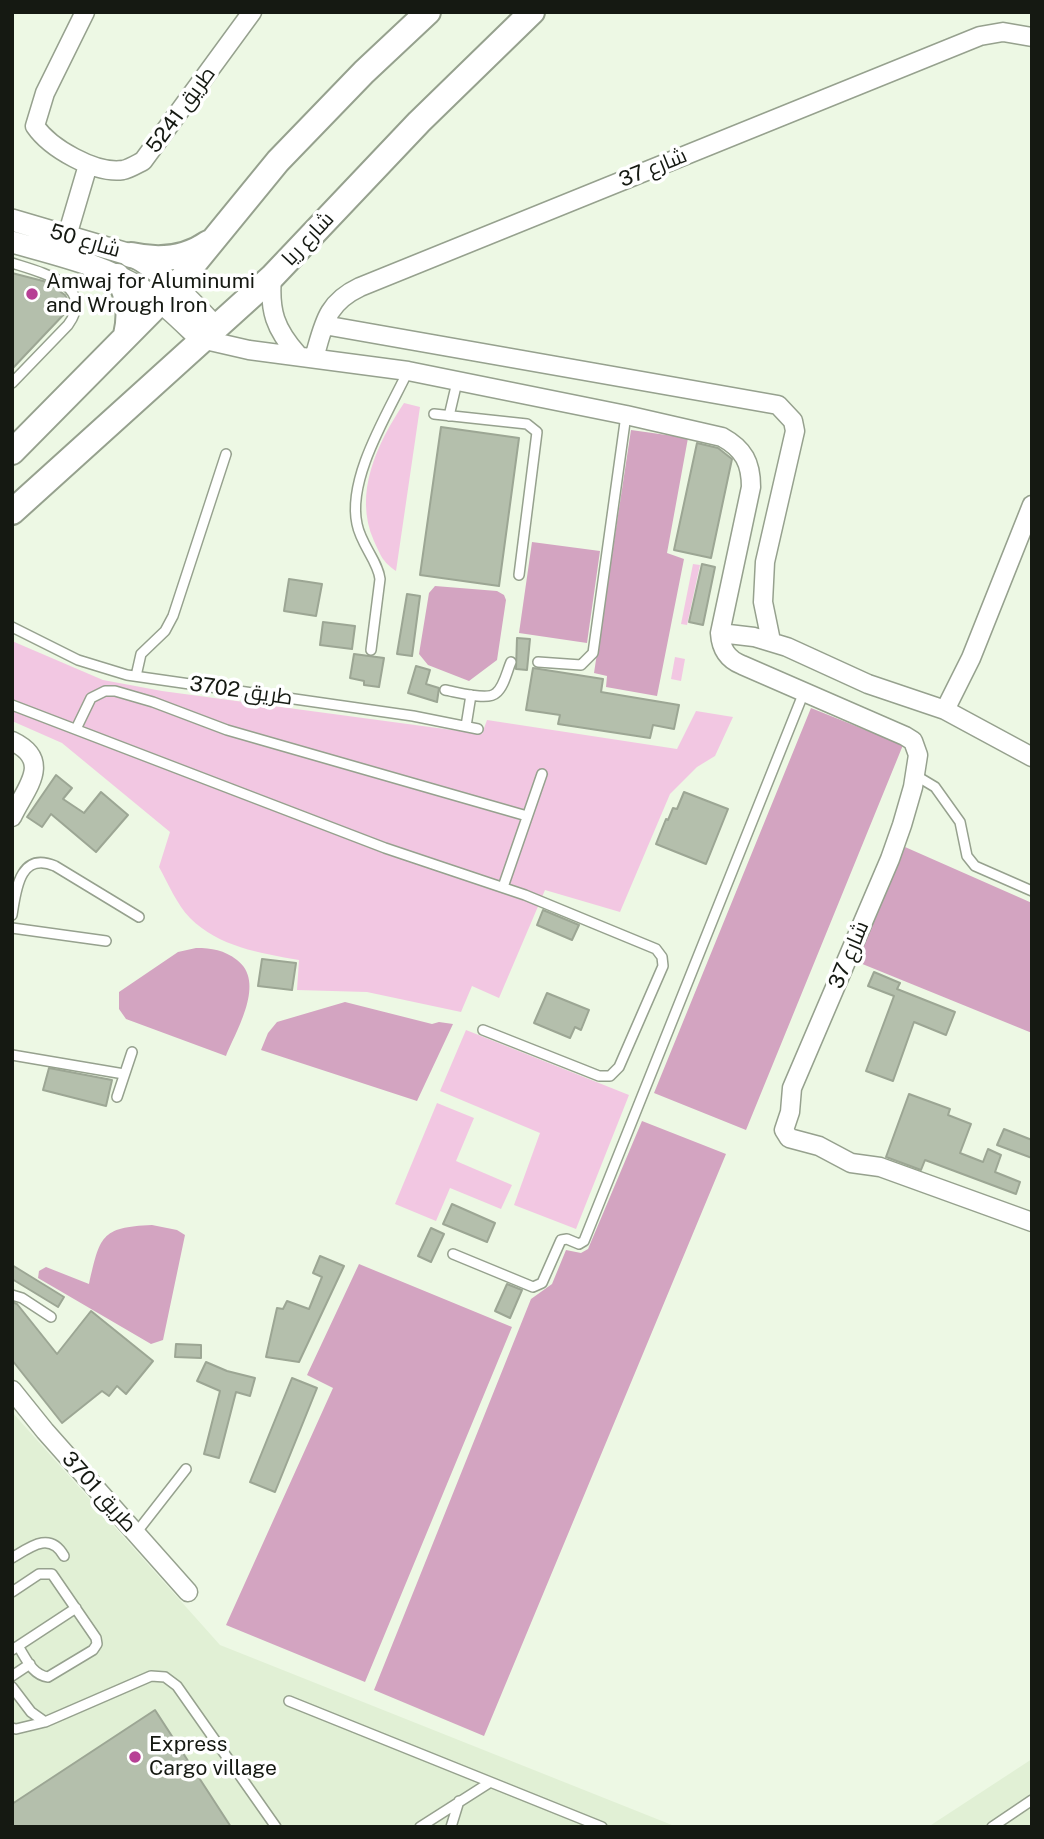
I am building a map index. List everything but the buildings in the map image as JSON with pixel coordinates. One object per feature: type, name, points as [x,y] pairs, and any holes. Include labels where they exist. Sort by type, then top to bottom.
[{"type":"main road","points":[[12,452],[168,294],[278,161],[371,64],[428,12]]},
{"type":"main road","name":"شارع ريا","points":[[12,512],[272,277],[419,122],[532,12]]},
{"type":"main road","points":[[126,335],[130,311],[124,265],[174,258],[201,247],[224,228]]},
{"type":"street","name":"طريق 5241","points":[[85,12],[45,93],[35,126],[43,138],[88,165],[122,170],[144,161],[252,12]]},
{"type":"street","name":"شارع 37","points":[[306,356],[335,303],[347,293],[980,36],[1003,32],[1032,37]]},
{"type":"street","points":[[67,236],[88,165]]},
{"type":"street","name":"شارع 50","points":[[12,220],[67,236],[124,265],[168,294],[208,333]]},
{"type":"street","name":"شارع 50","points":[[12,242],[90,264],[124,265]]},
{"type":"street","points":[[272,277],[270,298],[274,320],[284,339],[306,356]]},
{"type":"street","points":[[324,325],[778,405],[787,412],[795,431],[765,562],[764,602],[771,641]]},
{"type":"street","points":[[208,333],[249,350],[408,371],[626,415],[722,438],[736,445],[746,457],[751,472],[751,487],[720,633],[771,641],[868,684],[945,710],[997,741],[1032,757]]},
{"type":"street","points":[[945,710],[971,658],[1032,505]]},
{"type":"street","name":"شارع 37","points":[[720,633],[723,649],[734,662],[909,738],[918,750],[915,775],[902,825],[792,1088],[790,1112],[784,1130],[789,1138],[819,1146],[851,1163],[880,1167],[1032,1222]]},
{"type":"street","points":[[12,741],[32,757],[34,772],[12,817]]},
{"type":"street","name":"طريق 3701","points":[[12,1390],[188,1592]]},
{"type":"lane","points":[[12,263],[62,282],[70,288],[77,306],[68,325],[12,383]]},
{"type":"lane","points":[[371,650],[379,568],[366,550],[357,528],[355,492],[362,469],[408,371]]},
{"type":"lane","points":[[449,416],[457,382]]},
{"type":"lane","points":[[434,414],[527,424],[537,432],[519,575]]},
{"type":"lane","points":[[538,662],[581,665],[593,653],[626,415]]},
{"type":"lane","points":[[135,677],[141,654],[165,631],[173,616],[226,454]]},
{"type":"lane","name":"طريق 3702","points":[[12,627],[78,660],[135,677],[412,716],[478,729]]},
{"type":"lane","points":[[445,690],[490,697],[497,693],[511,662]]},
{"type":"lane","points":[[76,729],[91,698],[105,691],[115,691],[153,702],[226,730],[527,816]]},
{"type":"lane","points":[[453,1254],[533,1287],[542,1283],[561,1240],[567,1239],[579,1244],[584,1241],[804,691]]},
{"type":"lane","points":[[466,726],[471,695]]},
{"type":"lane","points":[[12,705],[385,848],[503,887],[656,949],[662,957],[663,965],[619,1067],[610,1076],[599,1076],[483,1030]]},
{"type":"lane","points":[[503,887],[542,774]]},
{"type":"lane","points":[[915,775],[935,787],[960,822],[967,856],[975,866],[1032,891]]},
{"type":"lane","points":[[12,915],[21,875],[31,866],[43,863],[55,866],[139,917]]},
{"type":"lane","points":[[12,928],[106,941]]},
{"type":"lane","points":[[117,1097],[132,1052]]},
{"type":"lane","points":[[12,1055],[124,1074]]},
{"type":"lane","points":[[12,1295],[22,1298],[51,1317]]},
{"type":"lane","points":[[136,1533],[186,1469]]},
{"type":"lane","points":[[12,1558],[33,1545],[46,1542],[57,1547],[64,1556]]},
{"type":"lane","points":[[12,1592],[39,1574],[48,1572],[55,1577],[76,1608],[96,1638],[96,1647],[48,1677],[37,1673],[15,1648],[76,1608]]},
{"type":"lane","points":[[12,1676],[30,1664]]},
{"type":"lane","points":[[12,1728],[16,1730],[45,1722],[145,1678],[165,1677],[177,1686],[276,1827]]},
{"type":"lane","points":[[12,1687],[31,1712],[45,1722]]},
{"type":"lane","points":[[289,1701],[602,1827]]},
{"type":"lane","points":[[420,1827],[489,1783]]},
{"type":"lane","points":[[992,1827],[1032,1800]]},
{"type":"lane","points":[[450,1827],[458,1801]]},
{"type":"lane","points":[[432,1827],[436,1815]]},
{"type":"shaded area","points":[[404,403],[420,407],[396,571],[382,558],[374,541],[366,505],[367,487],[377,452]]},
{"type":"shaded area","points":[[631,430],[688,438],[667,553],[684,559],[657,696],[606,687],[607,676],[594,673]]},
{"type":"shaded area","points":[[532,542],[600,551],[587,643],[519,633]]},
{"type":"shaded area","points":[[693,564],[700,565],[687,625],[681,624]]},
{"type":"shaded area","points":[[435,586],[497,591],[504,595],[506,600],[497,660],[469,681],[428,665],[419,654],[429,593]]},
{"type":"shaded area","points":[[12,641],[103,680],[162,691],[482,734],[487,720],[677,749],[696,711],[733,717],[715,756],[697,767],[670,794],[620,912],[545,890],[499,998],[472,986],[461,1012],[367,992],[297,990],[299,960],[241,947],[201,928],[181,907],[159,867],[170,832],[62,743],[12,721]]},
{"type":"shaded area","points":[[675,657],[685,659],[681,681],[671,679]]},
{"type":"shaded area","points":[[811,708],[903,745],[746,1130],[654,1093]]},
{"type":"shaded area","points":[[905,847],[1032,903],[1032,1033],[855,961]]},
{"type":"shaded area","points":[[196,948],[218,950],[237,960],[245,969],[249,980],[249,993],[242,1020],[226,1056],[126,1019],[119,1009],[119,992],[178,952]]},
{"type":"shaded area","points":[[345,1002],[432,1024],[453,1024],[417,1101],[261,1050],[268,1033],[277,1022]]},
{"type":"shaded area","points":[[466,1030],[629,1095],[576,1229],[514,1205],[540,1133],[440,1091]]},
{"type":"shaded area","points":[[437,1103],[474,1118],[456,1161],[512,1185],[501,1209],[450,1188],[436,1221],[395,1204]]},
{"type":"shaded area","points":[[642,1121],[726,1154],[484,1736],[374,1690],[531,1299],[552,1284],[566,1250],[581,1253],[588,1249]]},
{"type":"shaded area","points":[[152,1225],[177,1230],[185,1235],[163,1340],[151,1344],[38,1278],[39,1271],[46,1267],[89,1284],[96,1255],[105,1238],[122,1228]]},
{"type":"shaded area","points":[[359,1264],[512,1327],[365,1682],[226,1625],[333,1388],[307,1375]]},
{"type":"shaded area","points":[[12,1412],[220,1645],[677,1827],[12,1827]]},
{"type":"shaded area","points":[[1032,1759],[1032,1827],[928,1827]]},
{"type":"place","name":"Amwaj for Aluminumi and Wrough Iron","points":[[32,294]]},
{"type":"place","name":"Express Cargo village","points":[[135,1757]]}]
